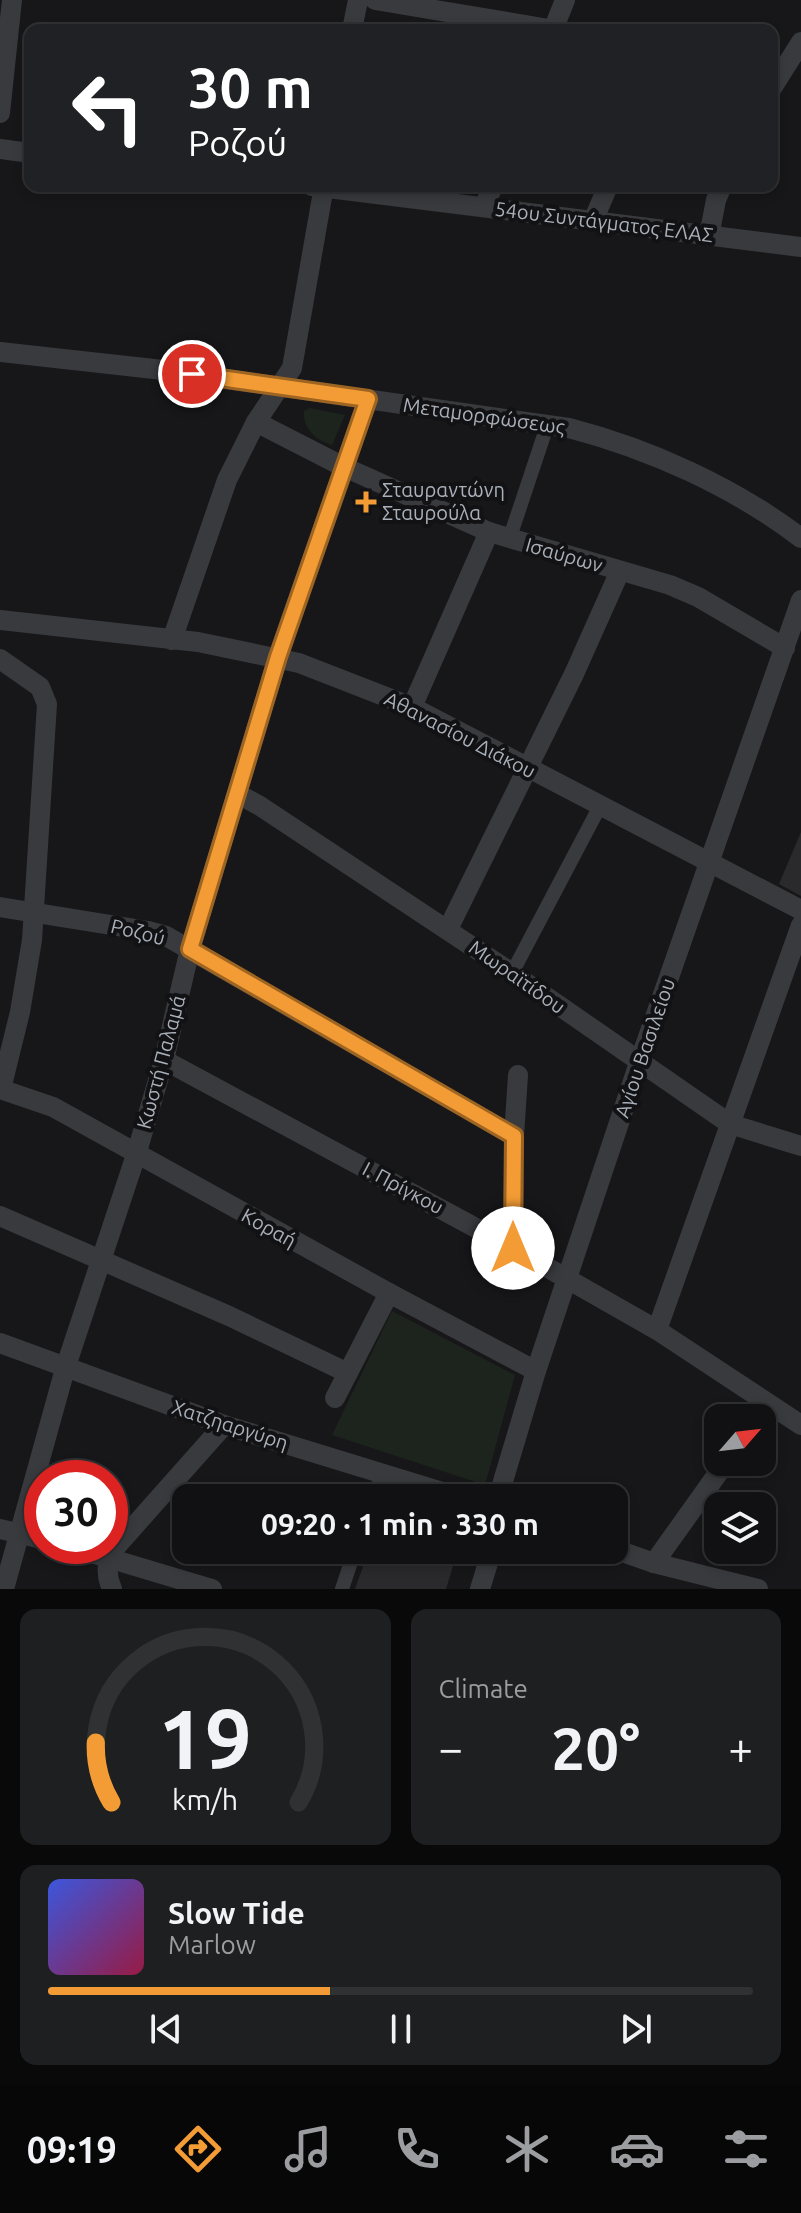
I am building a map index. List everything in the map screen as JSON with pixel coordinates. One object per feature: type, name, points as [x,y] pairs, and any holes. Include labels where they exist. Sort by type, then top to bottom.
[{"type":"street","points":[[0,113],[12,0]]},
{"type":"street","points":[[353,24],[358,0]]},
{"type":"street","points":[[375,0],[420,4],[523,24]]},
{"type":"street","points":[[556,24],[565,0]]},
{"type":"street","points":[[778,78],[801,42]]},
{"type":"street","points":[[0,149],[24,152]]},
{"type":"street","points":[[172,640],[227,480],[256,422],[294,361],[319,192]]},
{"type":"street","name":"54ου Συντάγματος ΕΛΑΣ","points":[[367,192],[801,247]]},
{"type":"street","points":[[484,207],[490,192]]},
{"type":"street","points":[[593,221],[605,192]]},
{"type":"street","points":[[709,236],[719,192]]},
{"type":"street","name":"Μεταμορφώσεως","points":[[0,352],[163,370],[548,423],[605,438],[658,458],[737,497],[801,538]]},
{"type":"street","name":"Κωστή Παλαμά","points":[[4,1589],[10,1530],[136,1155],[164,1060],[190,949],[278,657],[342,466],[368,399]]},
{"type":"street","name":"Ισαύρων","points":[[256,422],[342,466],[509,540],[670,585],[698,597],[785,648]]},
{"type":"street","points":[[509,540],[548,423]]},
{"type":"street","points":[[412,707],[489,532]]},
{"type":"street","points":[[448,929],[574,674],[620,571]]},
{"type":"street","name":"Αγίου Βασιλείου","points":[[502,1484],[536,1371],[639,1063],[801,600]]},
{"type":"street","name":"Αθανασίου Διάκου","points":[[0,620],[172,640],[278,657],[412,707],[801,910]]},
{"type":"street","points":[[0,659],[40,687],[47,704],[35,912],[27,977],[1,1089]]},
{"type":"street","name":"Μωραϊτίδου","points":[[238,794],[448,929],[730,1124],[801,1146]]},
{"type":"street","points":[[512,973],[600,806]]},
{"type":"street","name":"Ροζού","points":[[0,907],[166,936],[514,1136]]},
{"type":"street","points":[[657,1330],[801,925]]},
{"type":"street","name":"Ι. Πρίγκου","points":[[164,1060],[513,1248],[657,1330],[756,1404]]},
{"type":"street","points":[[513,1248],[518,1075]]},
{"type":"street","name":"Κοραή","points":[[1,1089],[53,1107],[536,1371]]},
{"type":"street","points":[[0,1216],[229,1316],[348,1373]]},
{"type":"street","points":[[335,1398],[389,1293]]},
{"type":"street","name":"Χατζηαργύρη","points":[[0,1343],[224,1425],[415,1484]]},
{"type":"street","name":"Ι. Πρίγκου","points":[[776,1415],[801,1425]]},
{"type":"street","points":[[128,1530],[224,1425]]},
{"type":"street","points":[[379,1484],[382,1474]]},
{"type":"street","points":[[654,1563],[716,1476]]},
{"type":"street","points":[[628,1554],[693,1581],[758,1589]]},
{"type":"street","points":[[109,1564],[112,1589]]},
{"type":"street","points":[[128,1564],[212,1589]]},
{"type":"street","points":[[342,1589],[350,1564]]},
{"type":"street","points":[[480,1589],[488,1564]]},
{"type":"shaded area","points":[[310,408],[345,415],[332,445],[316,437],[305,423],[304,411]]},
{"type":"shaded area","points":[[392,1311],[515,1375],[485,1484],[332,1435]]},
{"type":"building","points":[[801,832],[801,896],[779,884]]},
{"type":"building","points":[[364,1564],[454,1564],[446,1589],[355,1589]]},
{"type":"place","name":"Σταυραντώνη Σταυρούλα","points":[[366,502]]},
{"type":"route","points":[[192,374],[368,399],[342,466],[278,657],[190,949],[514,1136],[513,1248]]}]
